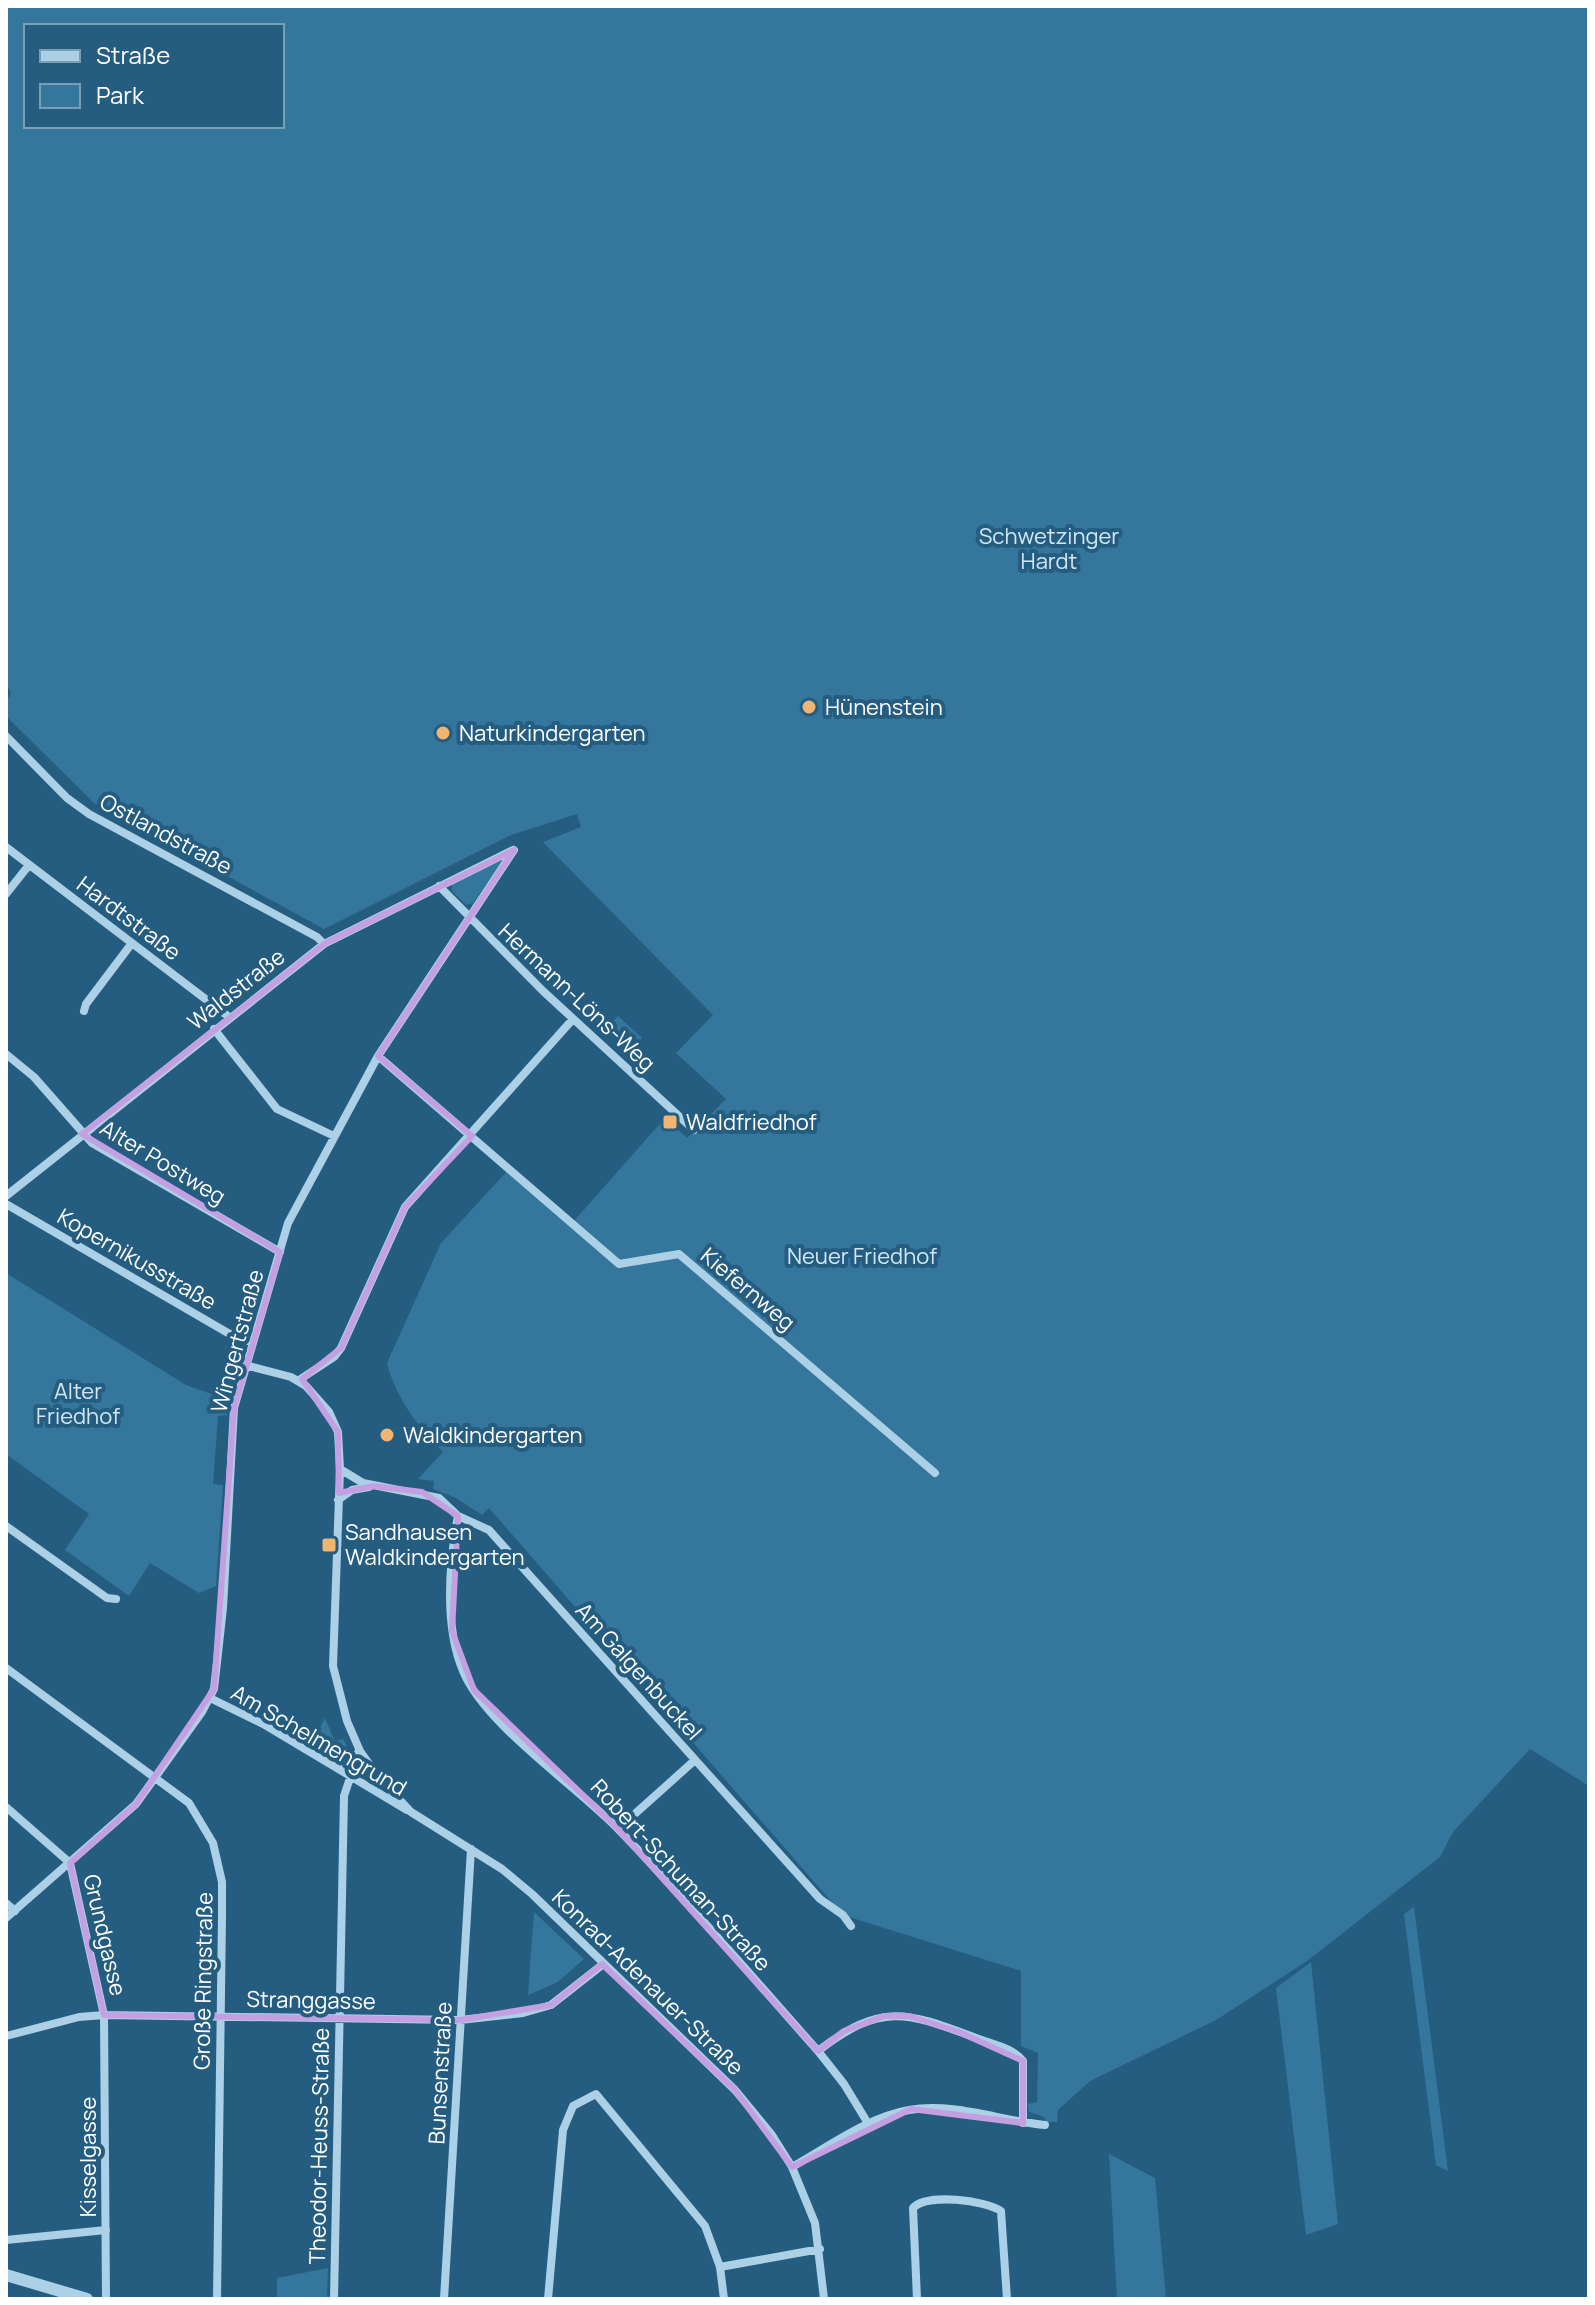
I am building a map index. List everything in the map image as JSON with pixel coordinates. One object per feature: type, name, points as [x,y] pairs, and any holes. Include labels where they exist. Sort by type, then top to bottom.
[{"type":"street","name":"Ostlandstraße","points":[[6,736],[89,814],[317,937],[324,944]]},
{"type":"street","name":"Hardtstraße","points":[[6,847],[229,1017]]},
{"type":"street","name":"Waldstraße","points":[[6,1196],[324,944],[514,850]]},
{"type":"street","name":"Wingertstraße","points":[[6,1918],[136,1804],[210,1698],[219,1661],[234,1408],[288,1223],[378,1056],[514,850]]},
{"type":"street","points":[[6,894],[29,865]]},
{"type":"street","name":"Hermann-Löns-Weg","points":[[439,886],[573,1019],[694,1130]]},
{"type":"street","points":[[84,1011],[86,1004],[132,943]]},
{"type":"street","points":[[245,1365],[299,1380],[334,1357],[341,1348],[405,1207],[472,1136],[573,1019]]},
{"type":"street","points":[[214,1029],[266,1099],[289,1116],[334,1136]]},
{"type":"street","name":"Alter Postweg","points":[[6,1054],[34,1077],[92,1143],[280,1252]]},
{"type":"street","name":"Kiefernweg","points":[[378,1056],[619,1264],[679,1254],[935,1473]]},
{"type":"street","name":"Kopernikusstraße","points":[[6,1204],[228,1333],[251,1342]]},
{"type":"street","name":"Konrad-Adenauer-Straße","points":[[299,1380],[322,1403],[340,1441],[333,1666],[338,1694],[360,1751],[411,1812],[524,1887],[735,2090],[772,2135],[792,2167],[815,2223],[824,2299]]},
{"type":"street","name":"Am Galgenbuckel","points":[[340,1469],[353,1479],[373,1486],[439,1498],[458,1516],[489,1530],[820,1899],[843,1915],[851,1926]]},
{"type":"street","points":[[338,1500],[352,1490],[373,1486]]},
{"type":"street","name":"Robert-Schuman-Straße","points":[[458,1516],[454,1538],[452,1631],[464,1673],[492,1712],[618,1829],[818,2051],[869,2125]]},
{"type":"street","points":[[6,1526],[107,1598],[116,1599]]},
{"type":"street","name":"Große Ringstraße","points":[[6,1668],[189,1803],[213,1843],[222,1882],[217,2299]]},
{"type":"street","name":"Am Schelmengrund","points":[[210,1698],[265,1725],[411,1812]]},
{"type":"street","points":[[340,1770],[360,1751]]},
{"type":"street","points":[[618,1829],[695,1760]]},
{"type":"street","points":[[350,1778],[367,1763]]},
{"type":"street","name":"Theodor-Heuss-Straße","points":[[334,2299],[344,1796],[350,1778]]},
{"type":"street","points":[[6,1807],[70,1863]]},
{"type":"street","name":"Bunsenstraße","points":[[444,2299],[471,1849]]},
{"type":"street","name":"Grundgasse","points":[[70,1863],[104,2015]]},
{"type":"street","points":[[6,1903],[15,1911]]},
{"type":"street","name":"Stranggasse","points":[[6,2036],[79,2017],[104,2015],[460,2020],[523,2013],[551,2005],[602,1965]]},
{"type":"street","name":"Kisselgasse","points":[[104,2015],[106,2299]]},
{"type":"street","points":[[818,2051],[844,2031],[884,2016],[909,2016],[959,2032],[1015,2053],[1023,2061],[1023,2123]]},
{"type":"street","points":[[548,2299],[563,2130],[573,2106],[596,2094],[705,2226],[720,2267],[724,2299]]},
{"type":"street","points":[[792,2167],[869,2125],[911,2109],[940,2109],[1045,2125]]},
{"type":"street","points":[[917,2299],[913,2208],[931,2198],[987,2205],[1001,2211],[1007,2299]]},
{"type":"street","points":[[6,2240],[106,2230]]},
{"type":"street","points":[[720,2267],[820,2249]]},
{"type":"street","points":[[6,2275],[87,2299]]},
{"type":"highlighted area","points":[[514,850],[378,1056],[472,1136],[405,1207],[341,1348],[302,1379],[338,1432],[339,1493],[373,1486],[422,1492],[458,1516],[452,1631],[474,1690],[618,1829],[818,2051],[844,2031],[884,2016],[909,2016],[959,2032],[1023,2061],[1023,2123],[911,2109],[792,2167],[735,2090],[602,1964],[551,2005],[460,2020],[104,2015],[70,1863],[136,1804],[214,1689],[234,1408],[280,1252],[82,1134],[324,944]]},
{"type":"green space","name":"Schwetzinger Hardt","points":[[6,6],[1589,6],[1589,1786],[1530,1749],[1453,1832],[1440,1857],[1307,1961],[1216,2020],[1090,2081],[1058,2110],[1057,2122],[1046,2122],[1044,2117],[1029,2112],[1028,2104],[1037,2102],[1038,2053],[1021,2046],[1021,1971],[843,1915],[489,1508],[482,1515],[456,1498],[433,1489],[434,1481],[418,1479],[443,1452],[409,1411],[387,1363],[441,1243],[509,1169],[573,1222],[665,1118],[687,1138],[726,1099],[676,1053],[713,1015],[543,842],[581,827],[577,814],[511,835],[324,929],[94,803],[6,716],[6,701],[11,694],[6,682]]},
{"type":"green space","points":[[503,860],[473,903],[466,905],[452,891],[452,884]]},
{"type":"green space","points":[[618,1016],[642,1038],[633,1048],[609,1025]]},
{"type":"green space","name":"Alter Friedhof","points":[[6,1273],[186,1385],[228,1400],[227,1415],[218,1416],[213,1484],[223,1485],[216,1586],[199,1593],[150,1563],[129,1596],[65,1550],[89,1514],[6,1454]]},
{"type":"green space","points":[[325,1718],[335,1742],[343,1739],[347,1746],[340,1757],[331,1755],[335,1749],[315,1737]]},
{"type":"green space","points":[[1414,1907],[1448,2171],[1436,2165],[1404,1914]]},
{"type":"green space","points":[[534,1912],[584,1959],[558,1982],[528,1995]]},
{"type":"green space","points":[[1311,1962],[1338,2224],[1306,2235],[1276,1988]]},
{"type":"green space","points":[[1109,2154],[1155,2178],[1166,2299],[1117,2299]]},
{"type":"green space","points":[[328,2268],[327,2299],[277,2299],[277,2278]]},
{"type":"place","name":"Hünenstein","points":[[809,707]]},
{"type":"place","name":"Naturkindergarten","points":[[443,733]]},
{"type":"place","name":"Waldfriedhof","points":[[670,1122]]},
{"type":"place","name":"Waldkindergarten","points":[[387,1435]]},
{"type":"place","name":"Sandhausen Waldkindergarten","points":[[329,1545]]},
{"type":"park label","name":"Neuer Friedhof","points":[[862,1256]]}]
